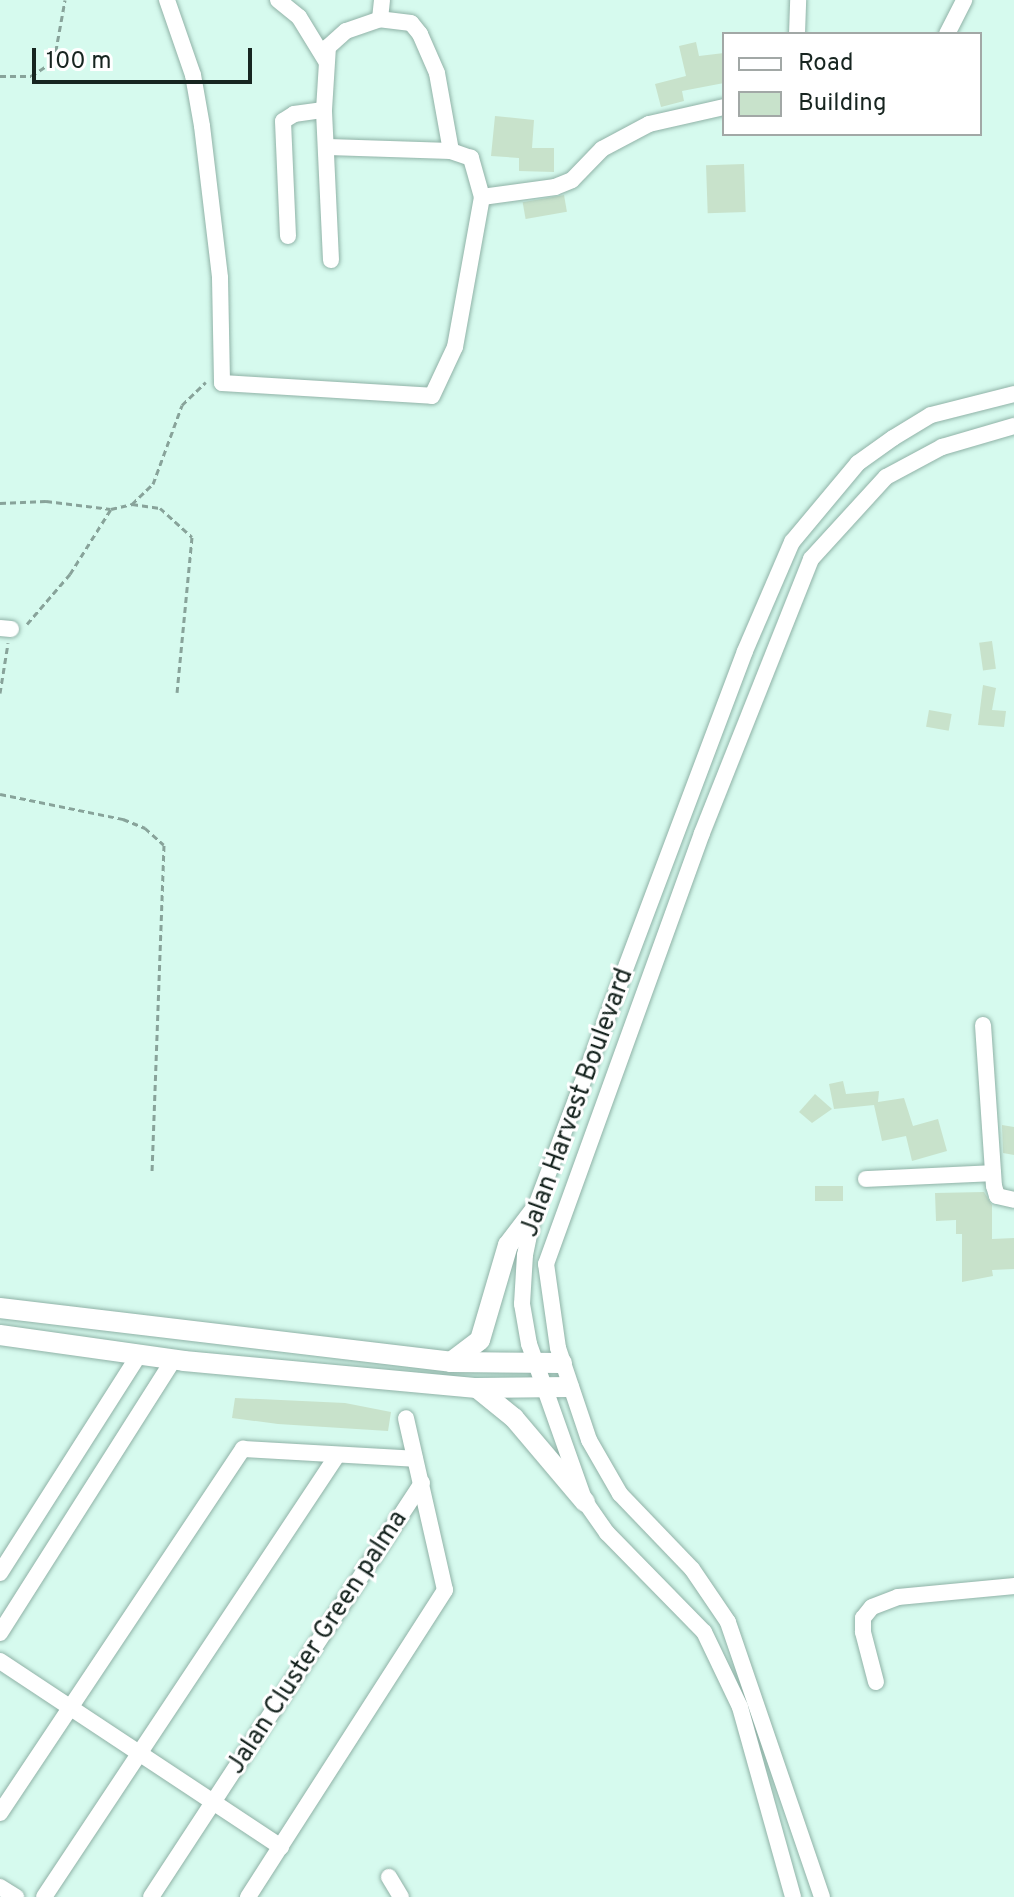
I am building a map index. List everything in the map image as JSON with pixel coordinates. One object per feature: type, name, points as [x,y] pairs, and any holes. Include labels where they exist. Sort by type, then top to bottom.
[{"type":"street","points":[[167,0],[193,75],[202,126],[220,278],[222,383],[435,394],[455,347],[482,197],[471,158],[451,151],[328,147]]},
{"type":"street","points":[[278,0],[299,17],[326,61]]},
{"type":"street","points":[[380,19],[382,0]]},
{"type":"street","points":[[797,32],[798,0]]},
{"type":"street","points":[[948,32],[964,0]]},
{"type":"street","points":[[331,260],[324,110],[326,61],[332,39],[380,19],[411,23],[420,34],[437,73],[451,151]]},
{"type":"street","points":[[482,197],[555,187],[572,180],[602,149],[649,124],[722,107]]},
{"type":"street","points":[[288,236],[283,121],[294,114],[324,110]]},
{"type":"street","name":"Jalan Harvest Boulevard","points":[[793,1897],[740,1707],[704,1632],[607,1533],[585,1502],[543,1391],[522,1304],[534,1211],[792,542],[858,463],[893,438],[931,415],[1014,394]]},
{"type":"street","name":"Jalan Harvest Boulevard","points":[[822,1897],[728,1622],[692,1569],[620,1494],[589,1440],[562,1363],[544,1282],[549,1253],[672,918],[811,559],[886,477],[942,447],[1014,426]]},
{"type":"street","points":[[648,909],[672,918]]},
{"type":"street","points":[[983,1025],[997,1196],[1014,1200]]},
{"type":"street","points":[[866,1179],[993,1173]]},
{"type":"street","points":[[451,1362],[480,1340],[508,1245],[534,1211]]},
{"type":"street","points":[[0,1308],[451,1362],[535,1366],[562,1363]]},
{"type":"street","points":[[0,1335],[174,1359],[477,1388],[543,1391],[569,1387]]},
{"type":"street","points":[[0,1573],[139,1355]]},
{"type":"street","points":[[0,1633],[174,1359]]},
{"type":"street","points":[[477,1388],[514,1418],[585,1502]]},
{"type":"street","name":"Jalan Cluster Green palma","points":[[248,1897],[445,1590],[406,1418]]},
{"type":"street","points":[[0,1813],[234,1457],[250,1448],[336,1457],[415,1459]]},
{"type":"street","points":[[44,1897],[336,1457]]},
{"type":"street","name":"Jalan Cluster Green palma","points":[[151,1897],[422,1483]]},
{"type":"street","points":[[876,1682],[863,1632],[863,1618],[872,1607],[898,1597],[1014,1586]]},
{"type":"street","name":"Jalan Cluster Green palma","points":[[0,1661],[139,1750],[281,1847]]},
{"type":"street","points":[[389,1877],[401,1897]]},
{"type":"street","points":[[0,1887],[16,1897]]},
{"type":"path","points":[[0,76],[31,76],[54,61],[65,0]]},
{"type":"path","points":[[132,504],[153,484],[188,396],[204,382],[222,383]]},
{"type":"path","points":[[0,503],[46,501],[111,509],[132,504],[167,512],[192,537],[177,692]]},
{"type":"path","points":[[0,693],[5,628],[26,625],[55,593],[111,509]]},
{"type":"path","points":[[0,794],[123,819],[145,828],[164,845],[152,1171]]},
{"type":"building","points":[[696,42],[699,56],[722,53],[722,83],[682,91],[684,101],[661,107],[655,84],[686,76],[679,46]]},
{"type":"building","points":[[495,116],[534,120],[532,148],[554,148],[554,172],[519,171],[519,158],[491,156]]},
{"type":"building","points":[[744,164],[746,212],[708,213],[706,165]]},
{"type":"building","points":[[564,195],[567,212],[526,219],[523,202]]},
{"type":"building","points":[[992,641],[996,669],[983,671],[979,643]]},
{"type":"building","points":[[983,685],[996,688],[992,710],[1006,711],[1004,727],[978,725]]},
{"type":"building","points":[[929,710],[952,714],[949,731],[926,727]]},
{"type":"building","points":[[843,1081],[846,1094],[879,1091],[878,1102],[904,1098],[913,1126],[938,1119],[947,1151],[912,1161],[906,1136],[882,1141],[874,1105],[834,1109],[829,1084]]},
{"type":"building","points":[[815,1094],[832,1109],[812,1123],[799,1112]]},
{"type":"building","points":[[1002,1125],[1014,1127],[1014,1155],[1003,1153]]},
{"type":"building","points":[[815,1186],[843,1186],[843,1201],[815,1201]]},
{"type":"building","points":[[984,1192],[992,1205],[992,1239],[1014,1238],[1014,1269],[992,1270],[993,1276],[962,1282],[962,1234],[956,1234],[956,1220],[936,1221],[935,1193]]},
{"type":"building","points":[[235,1398],[345,1403],[391,1412],[388,1431],[278,1424],[232,1418]]}]
